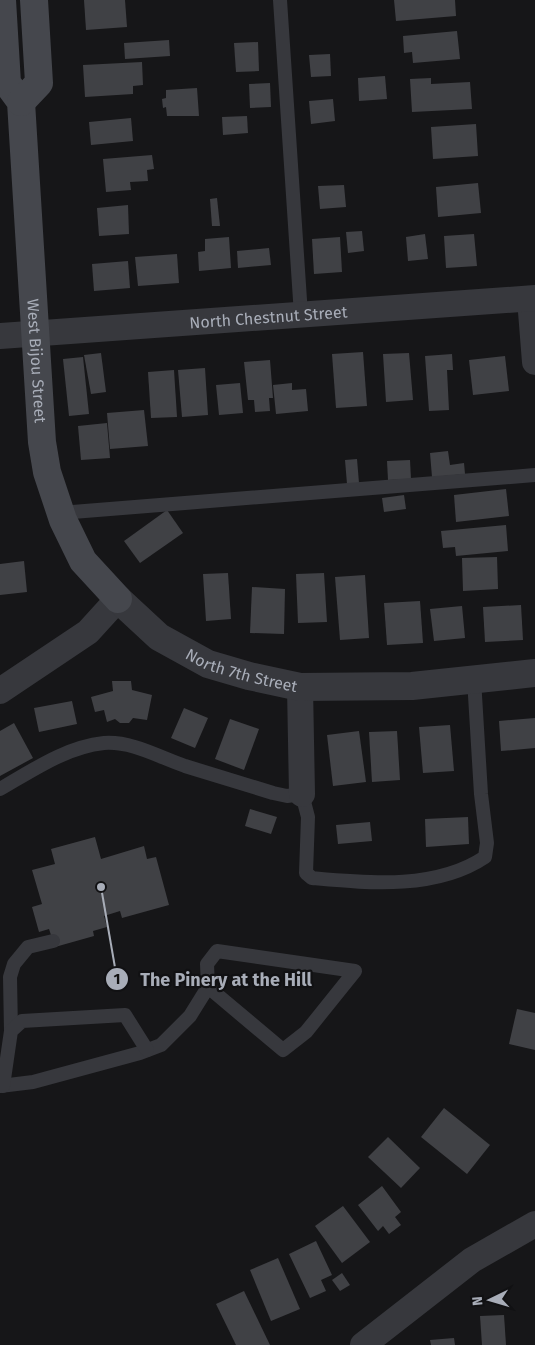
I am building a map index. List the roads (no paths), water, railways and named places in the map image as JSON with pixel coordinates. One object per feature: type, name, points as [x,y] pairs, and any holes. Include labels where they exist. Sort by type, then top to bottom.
[{"type":"main road","points":[[2,10],[7,83],[21,102],[39,83],[34,0]]},
{"type":"main road","name":"West Bijou Street","points":[[21,102],[42,442],[47,472],[60,513],[83,561],[118,599]]},
{"type":"street","name":"North Chestnut Street","points":[[0,336],[533,299]]},
{"type":"street","points":[[533,299],[535,362]]},
{"type":"street","points":[[0,691],[88,632],[118,599]]},
{"type":"street","name":"North 7th Street","points":[[118,599],[159,637],[208,664],[249,676],[300,687],[412,686],[535,673]]},
{"type":"street","points":[[300,687],[302,794]]},
{"type":"street","points":[[363,1345],[472,1260],[535,1224]]},
{"type":"lane","points":[[280,0],[301,315]]},
{"type":"lane","points":[[60,513],[535,475]]},
{"type":"lane","points":[[0,789],[49,760],[83,747],[106,743],[131,746],[183,765],[273,793],[287,796],[302,794],[308,817],[306,873],[312,878],[383,882],[430,879],[462,869],[479,862],[485,857],[487,843],[481,794],[474,679]]},
{"type":"lane","points":[[53,941],[28,947],[14,964],[10,977],[11,1031],[2,1086],[33,1082],[140,1054],[161,1044],[190,1016],[208,987],[207,964],[217,951],[355,971],[306,1032],[283,1050],[208,987]]},
{"type":"lane","points":[[11,1031],[22,1021],[124,1015],[147,1050]]},
{"type":"place","name":"The Pinery at the Hill","points":[[101,887]]}]
